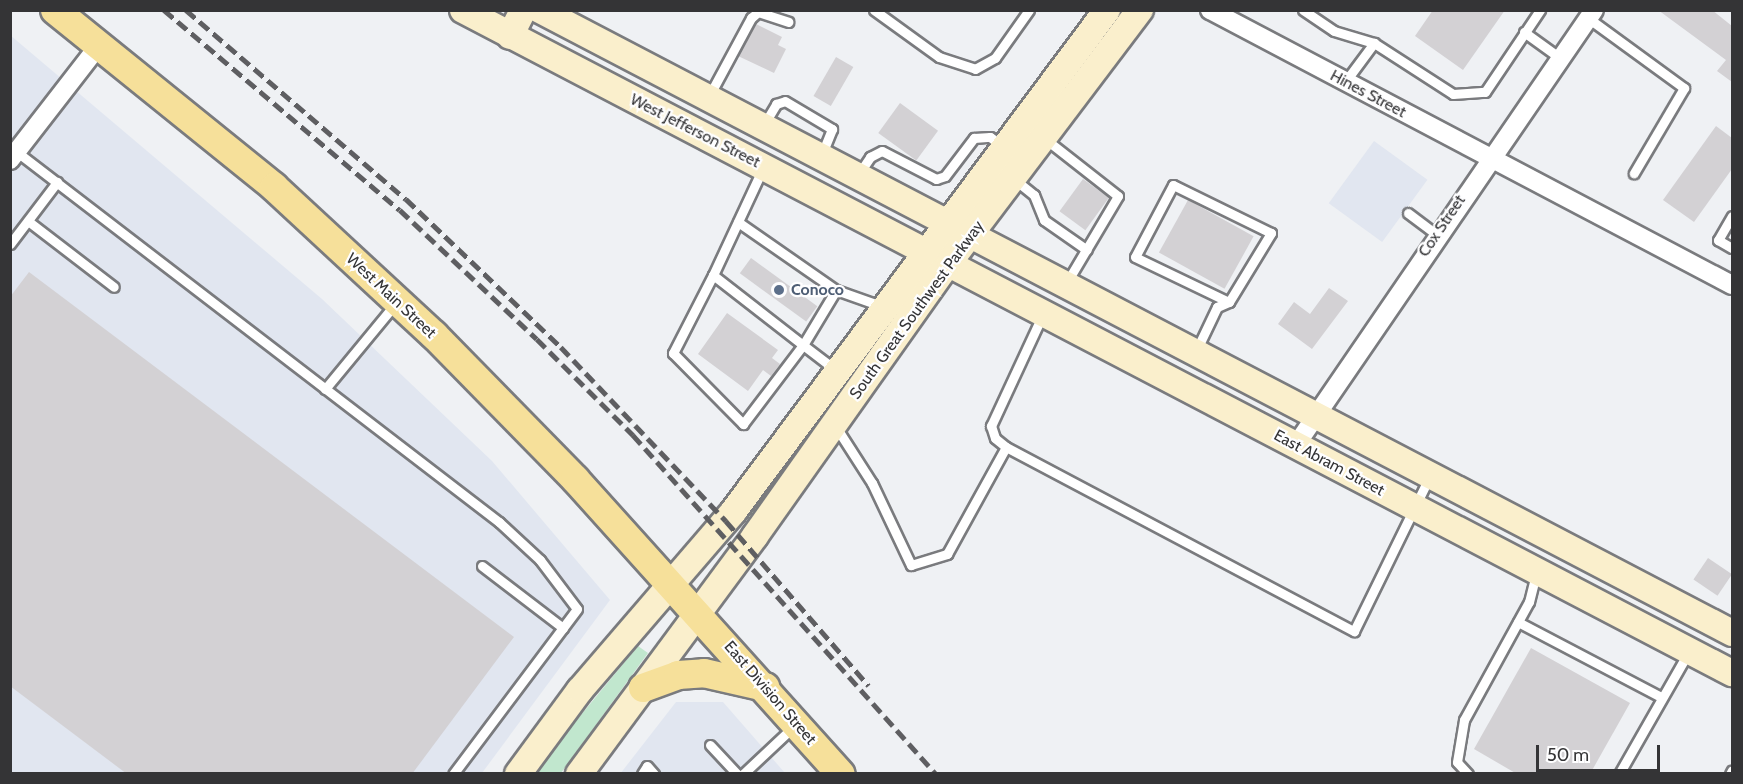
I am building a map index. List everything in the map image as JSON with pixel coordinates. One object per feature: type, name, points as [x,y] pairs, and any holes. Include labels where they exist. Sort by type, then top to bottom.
[{"type":"main road","name":"West Main Street","points":[[55,10],[100,44],[274,187],[397,302],[575,479],[699,613]]},
{"type":"main road","points":[[510,36],[523,10]]},
{"type":"main road","points":[[540,10],[1729,626],[1704,644],[1693,644],[1588,597]]},
{"type":"main road","name":"South Great Southwest Parkway","points":[[518,774],[580,690],[673,585],[839,373],[928,249],[1006,148],[1107,10]]},
{"type":"main road","name":"South Great Southwest Parkway","points":[[586,771],[643,688],[835,425],[950,261],[1140,10]]},
{"type":"main road","name":"West Jefferson Street","points":[[474,13],[510,36],[928,249]]},
{"type":"main road","points":[[732,150],[757,123]]},
{"type":"main road","name":"East Abram Street","points":[[928,249],[1296,446],[1732,673]]},
{"type":"main road","name":"East Division Street","points":[[699,613],[841,774]]},
{"type":"main road","points":[[643,688],[678,675],[704,673],[765,687]]},
{"type":"street","name":"Hines Street","points":[[1210,10],[1732,285]]},
{"type":"street","name":"Cox Street","points":[[1296,446],[1315,412],[1436,234],[1591,14]]},
{"type":"street","points":[[14,156],[100,44]]},
{"type":"lane","points":[[874,10],[939,57],[975,69],[995,58],[1029,10]]},
{"type":"lane","points":[[1303,10],[1334,31],[1374,43],[1453,94],[1485,92],[1540,10]]},
{"type":"lane","points":[[708,98],[751,18],[758,12],[788,22]]},
{"type":"lane","points":[[1591,14],[1684,88],[1634,173]]},
{"type":"lane","points":[[1524,32],[1560,58]]},
{"type":"lane","points":[[1345,81],[1374,43]]},
{"type":"lane","points":[[857,176],[870,157],[882,151],[936,179],[945,176],[974,138],[990,137],[1006,148]]},
{"type":"lane","points":[[1044,138],[1118,196],[1066,284]]},
{"type":"lane","points":[[14,156],[57,182],[499,522],[540,560],[577,609],[453,774]]},
{"type":"lane","points":[[764,166],[713,275],[673,353],[742,424],[803,345],[836,290]]},
{"type":"lane","points":[[1014,179],[1034,195],[1044,220],[1087,250]]},
{"type":"lane","points":[[10,244],[57,182]]},
{"type":"lane","points":[[1196,351],[1217,307],[1228,302],[1271,233],[1173,185],[1135,257],[1228,302]]},
{"type":"lane","points":[[1408,213],[1436,234]]},
{"type":"lane","points":[[1732,216],[1718,240],[1732,248]]},
{"type":"lane","points":[[28,221],[114,287]]},
{"type":"lane","points":[[738,222],[836,290],[886,308]]},
{"type":"lane","points":[[713,275],[839,373]]},
{"type":"lane","points":[[325,389],[397,302]]},
{"type":"lane","points":[[1044,312],[991,426],[995,438],[1006,447],[1354,631],[1431,473]]},
{"type":"lane","points":[[835,425],[872,483],[911,566],[946,554],[1006,447]]},
{"type":"lane","points":[[482,566],[563,628]]},
{"type":"lane","points":[[1468,774],[1457,762],[1464,720],[1518,622],[1536,571]]},
{"type":"lane","points":[[1518,622],[1661,697]]},
{"type":"lane","points":[[1619,774],[1661,697],[1690,651]]},
{"type":"lane","points":[[743,774],[796,723]]},
{"type":"lane","points":[[710,745],[737,774]]},
{"type":"lane","points":[[642,774],[647,766],[654,774]]},
{"type":"shaded area","points":[[10,35],[322,299],[492,461],[610,600],[482,773],[11,773]]},
{"type":"shaded area","points":[[1374,141],[1427,180],[1382,242],[1329,203]]},
{"type":"shaded area","points":[[676,702],[723,702],[785,773],[620,774]]},
{"type":"green space","points":[[785,464],[790,467],[752,525],[745,518]]},
{"type":"green space","points":[[638,646],[648,653],[561,773],[532,774]]},
{"type":"building","points":[[1433,10],[1505,10],[1463,70],[1415,36]]},
{"type":"building","points":[[1658,10],[1712,10],[1732,26],[1732,82],[1717,71],[1726,60]]},
{"type":"building","points":[[756,24],[782,37],[778,45],[786,49],[774,73],[738,56]]},
{"type":"building","points":[[836,57],[853,67],[831,106],[814,96]]},
{"type":"building","points":[[900,103],[938,131],[916,161],[878,133]]},
{"type":"building","points":[[1716,126],[1732,138],[1732,169],[1694,222],[1663,200]]},
{"type":"building","points":[[1083,179],[1109,198],[1085,230],[1059,211]]},
{"type":"building","points":[[1188,200],[1254,236],[1225,289],[1159,252]]},
{"type":"building","name":"Conoco","points":[[751,258],[817,306],[806,322],[740,273]]},
{"type":"building","points":[[29,272],[514,637],[412,774],[127,774],[10,686],[10,297]]},
{"type":"building","points":[[1329,288],[1348,301],[1312,349],[1278,324],[1294,302],[1310,314]]},
{"type":"building","points":[[727,313],[778,350],[772,358],[780,364],[771,376],[763,370],[748,391],[698,354]]},
{"type":"building","points":[[1708,558],[1732,574],[1718,596],[1693,580]]},
{"type":"building","points":[[1531,648],[1630,703],[1590,774],[1517,774],[1474,749]]},
{"type":"railway","points":[[164,10],[400,210],[537,339],[633,435],[936,774]]},
{"type":"railway","points":[[186,10],[406,199],[561,347],[726,521],[869,686]]},
{"type":"place","name":"Conoco","points":[[779,290]]}]
